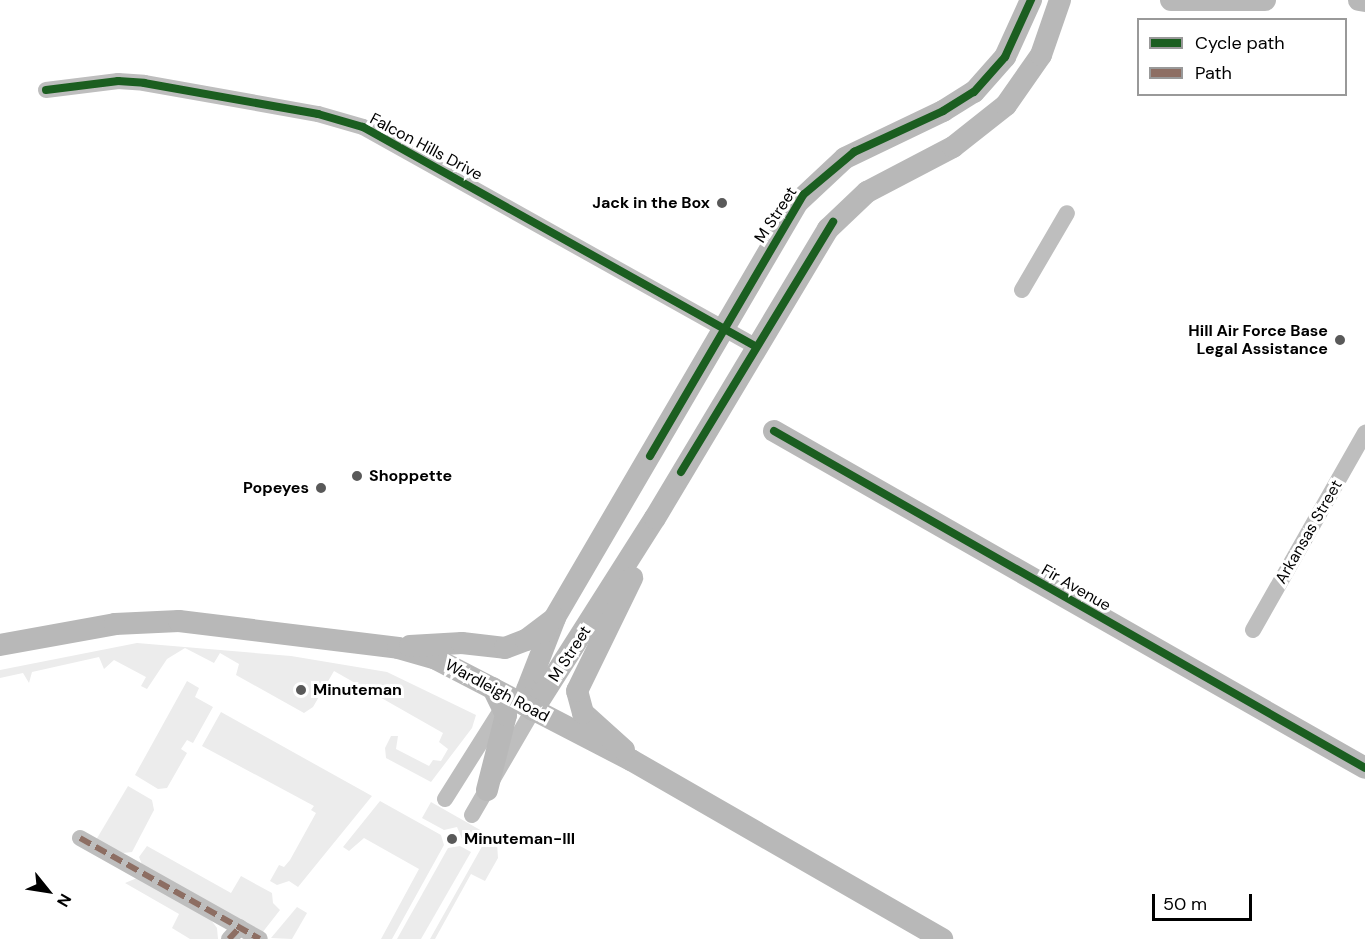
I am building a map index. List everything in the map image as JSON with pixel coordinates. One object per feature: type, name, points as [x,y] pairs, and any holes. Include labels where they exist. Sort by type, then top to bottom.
[{"type":"main road","name":"M Street","points":[[502,696],[555,618],[786,221],[809,189],[854,152],[943,111],[974,92],[1009,51],[1031,0]]},
{"type":"main road","name":"M Street","points":[[533,710],[655,518],[818,242],[843,211],[879,184],[964,141],[1011,100],[1041,55],[1060,0]]},
{"type":"main road","points":[[1171,0],[1266,0]]},
{"type":"main road","points":[[1359,0],[1365,1]]},
{"type":"main road","name":"Fir Avenue","points":[[774,431],[1365,768]]},
{"type":"main road","points":[[632,760],[613,736],[583,713],[577,691],[629,585],[655,518]]},
{"type":"main road","points":[[398,648],[462,643],[505,648],[526,640],[555,618]]},
{"type":"main road","points":[[533,710],[526,698],[527,690],[555,618]]},
{"type":"main road","name":"Wardleigh Road","points":[[0,645],[115,624],[179,621],[398,648],[444,662],[502,696],[632,760],[942,939]]},
{"type":"main road","points":[[487,790],[490,766],[506,723],[502,696]]},
{"type":"street","name":"Falcon Hills Drive","points":[[46,90],[118,81],[144,83],[318,114],[363,127],[756,347]]},
{"type":"street","points":[[1022,291],[1067,213]]},
{"type":"street","name":"Arkansas Street","points":[[1253,630],[1365,433]]},
{"type":"street","name":"M Street","points":[[445,800],[502,696]]},
{"type":"street","name":"M Street","points":[[472,815],[533,710]]},
{"type":"street","points":[[80,838],[234,933],[260,939]]},
{"type":"shaded area","points":[[137,643],[291,656],[387,672],[476,715],[472,728],[431,782],[386,758],[385,748],[391,736],[398,736],[396,749],[429,766],[433,760],[441,761],[448,749],[439,742],[443,733],[334,671],[313,707],[304,713],[236,675],[239,664],[220,653],[214,663],[185,648],[167,659],[147,689],[141,686],[146,677],[114,660],[104,669],[99,657],[32,672],[29,683],[23,673],[0,678],[0,670]]},
{"type":"shaded area","points":[[187,681],[199,688],[195,697],[213,707],[193,743],[187,740],[181,749],[187,753],[167,788],[158,789],[135,775]]},
{"type":"shaded area","points":[[221,712],[372,796],[298,887],[289,881],[277,885],[270,881],[279,865],[284,867],[290,860],[316,813],[311,810],[314,806],[202,746]]},
{"type":"shaded area","points":[[128,786],[152,800],[154,810],[132,852],[123,853],[96,840]]},
{"type":"shaded area","points":[[380,801],[441,835],[444,845],[392,939],[381,939],[419,869],[364,838],[349,851],[343,847]]},
{"type":"shaded area","points":[[431,802],[482,831],[474,847],[463,841],[457,827],[444,830],[422,818]]},
{"type":"shaded area","points":[[489,834],[497,843],[498,858],[485,881],[471,874],[435,939],[430,939]]},
{"type":"shaded area","points":[[147,846],[231,893],[241,876],[272,893],[273,903],[280,910],[262,933],[143,867],[139,857]]},
{"type":"shaded area","points":[[460,846],[471,852],[421,939],[397,939],[448,848]]},
{"type":"shaded area","points":[[137,878],[211,920],[217,928],[218,939],[190,939],[172,928],[179,914],[125,883]]},
{"type":"shaded area","points":[[297,907],[307,913],[292,939],[271,938]]},
{"type":"marked path","points":[[80,838],[260,939]]},
{"type":"marked path","points":[[229,939],[240,927]]},
{"type":"cycle path","points":[[650,456],[803,195],[854,152],[943,111],[974,92],[1005,57],[1031,0]]},
{"type":"cycle path","points":[[46,90],[118,81],[144,83],[318,114],[363,127],[756,347]]},
{"type":"cycle path","points":[[681,472],[833,222]]},
{"type":"cycle path","points":[[774,431],[1365,768]]},
{"type":"place","name":"Jack in the Box","points":[[722,203]]},
{"type":"place","name":"Hill Air Force Base Legal Assistance","points":[[1340,340]]},
{"type":"place","name":"Shoppette","points":[[357,476]]},
{"type":"place","name":"Popeyes","points":[[321,488]]},
{"type":"place","name":"Minuteman","points":[[301,690]]},
{"type":"place","name":"Minuteman-III","points":[[452,839]]}]
